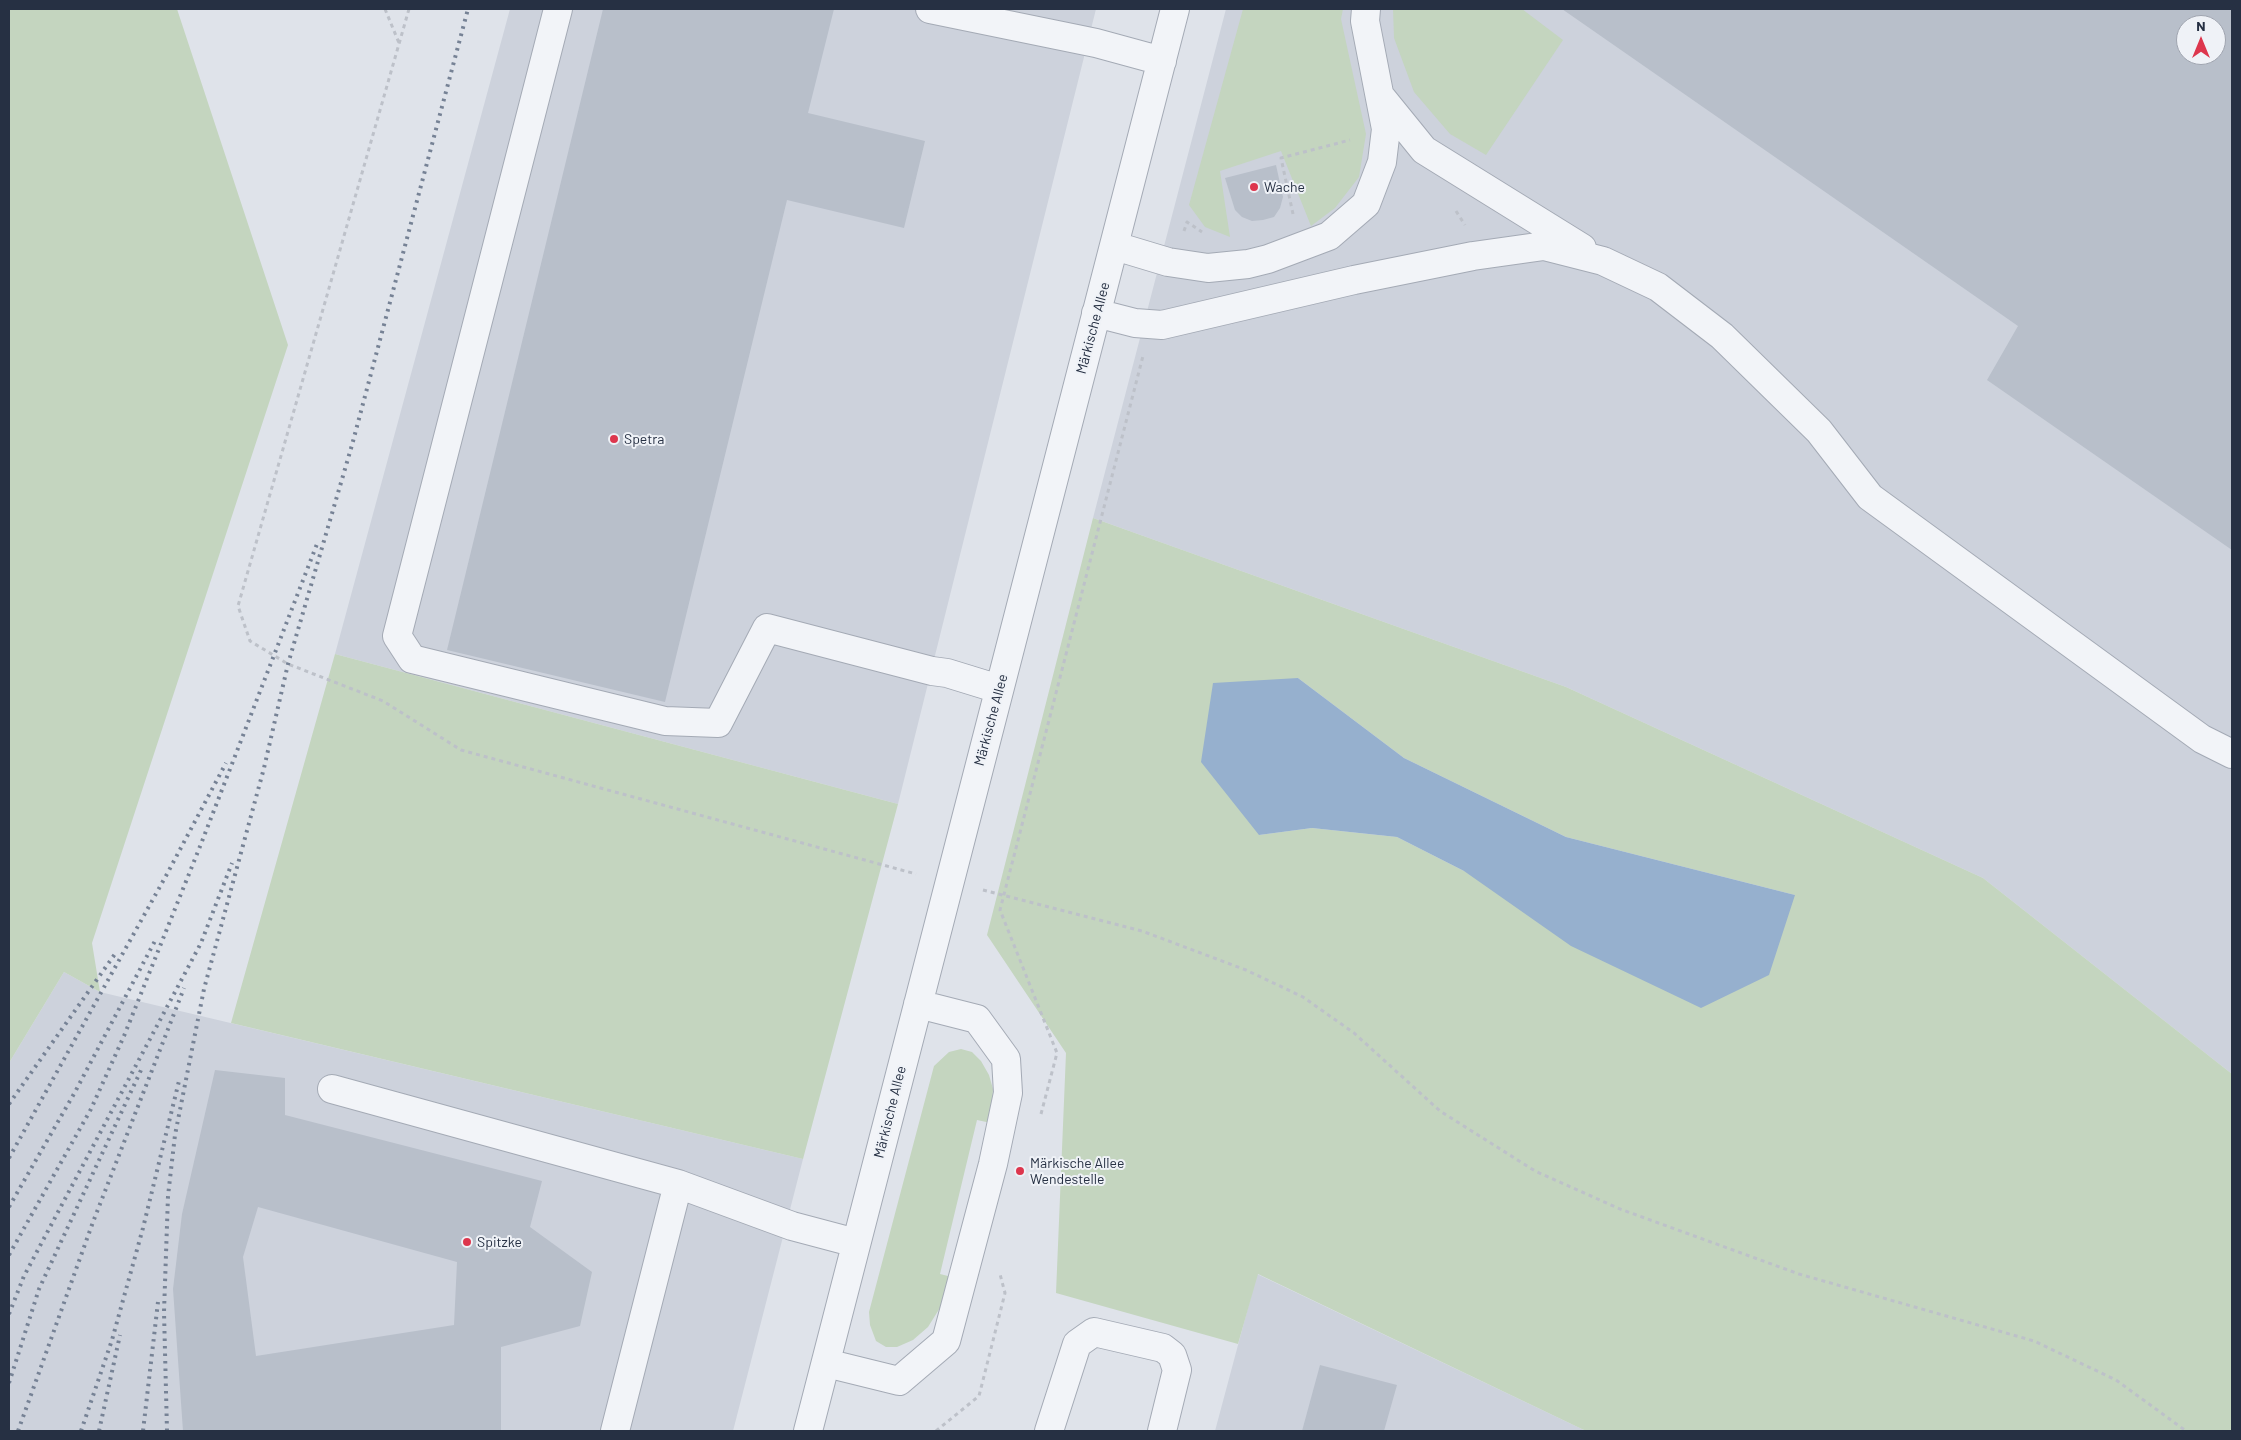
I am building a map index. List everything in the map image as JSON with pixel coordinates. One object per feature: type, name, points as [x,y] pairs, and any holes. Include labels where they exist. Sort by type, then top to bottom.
[{"type":"street","points":[[558,9],[397,636],[412,660],[665,721],[718,723],[767,628],[999,688]]},
{"type":"street","points":[[930,9],[1096,43],[1162,61]]},
{"type":"street","name":"Märkische Allee","points":[[808,1431],[1175,9]]},
{"type":"street","points":[[1115,246],[1172,263],[1208,268],[1248,264],[1268,259],[1329,236],[1366,204],[1382,162],[1386,129],[1365,21],[1366,9]]},
{"type":"street","points":[[1381,97],[1424,150],[1603,261],[1658,287],[1722,336],[1818,431],[1870,497],[2202,739],[2232,754]]},
{"type":"street","points":[[1096,313],[1135,323],[1162,325],[1354,280],[1482,254],[1544,246],[1603,261]]},
{"type":"street","points":[[826,1363],[899,1381],[946,1341],[992,1164],[1008,1093],[1006,1059],[978,1019],[918,1004]]},
{"type":"street","points":[[332,1088],[678,1184],[792,1226],[856,1243]]},
{"type":"street","points":[[615,1431],[678,1184]]},
{"type":"street","points":[[1049,1431],[1077,1344],[1094,1332],[1163,1348],[1172,1354],[1177,1370],[1162,1431]]},
{"type":"path","points":[[385,9],[399,44]]},
{"type":"path","points":[[409,9],[238,606],[250,641],[288,664],[383,701],[461,750],[873,864],[1003,894],[1142,931],[1246,970],[1303,997],[1354,1033],[1440,1111],[1536,1171],[1620,1208],[1799,1274],[2034,1341],[2116,1380],[2186,1431]]},
{"type":"path","points":[[1172,263],[1187,222]]},
{"type":"path","points":[[1039,1120],[1057,1053],[1000,910],[1109,483],[1153,324]]},
{"type":"path","points":[[936,1431],[979,1396],[1005,1293],[999,1269]]},
{"type":"shaded area","points":[[510,9],[1096,9],[898,804],[335,654]]},
{"type":"shaded area","points":[[1226,9],[2232,9],[2232,1074],[1983,878],[1566,687],[1093,518]]},
{"type":"shaded area","name":"Spitzke","points":[[64,972],[100,992],[803,1159],[733,1431],[9,1431],[9,1063]]},
{"type":"shaded area","points":[[1257,1274],[1586,1431],[1215,1431]]},
{"type":"green space","points":[[9,9],[177,9],[288,345],[92,943],[100,992],[64,972],[9,1063]]},
{"type":"green space","points":[[1243,9],[1343,9],[1341,19],[1366,134],[1359,177],[1335,208],[1311,226],[1281,151],[1220,171],[1230,237],[1205,227],[1189,205]]},
{"type":"green space","points":[[1393,9],[1522,9],[1563,40],[1486,155],[1450,134],[1414,92],[1394,38]]},
{"type":"green space","points":[[1093,518],[1566,687],[1983,878],[2232,1074],[2232,1431],[1586,1431],[1258,1274],[1238,1344],[1056,1293],[1066,1053],[987,935]],"holes":[[[1298,678],[1404,758],[1566,837],[1795,895],[1464,871],[1397,837],[1312,828],[1259,835]]]},
{"type":"green space","points":[[335,654],[898,804],[803,1159],[231,1023]]},
{"type":"green space","points":[[961,1049],[972,1052],[981,1061],[989,1075],[993,1089],[991,1123],[977,1120],[940,1274],[952,1277],[943,1303],[928,1327],[913,1340],[897,1347],[886,1347],[876,1341],[870,1325],[869,1312],[934,1066],[949,1052]]},
{"type":"water","points":[[1298,678],[1404,758],[1566,837],[1795,895],[1769,975],[1701,1008],[1571,946],[1464,871],[1397,837],[1312,828],[1259,835],[1201,762],[1213,683]]},
{"type":"building","name":"Spetra","points":[[603,9],[834,9],[808,113],[925,141],[904,228],[787,200],[665,702],[447,650]]},
{"type":"building","points":[[1562,9],[2232,9],[2232,550],[1987,380],[2018,326]]},
{"type":"building","name":"Wache","points":[[1276,165],[1283,197],[1280,208],[1274,217],[1263,220],[1252,221],[1242,217],[1235,210],[1225,178]]},
{"type":"building","name":"Spitzke","points":[[215,1070],[285,1078],[285,1115],[542,1181],[530,1227],[592,1272],[580,1326],[501,1347],[501,1431],[183,1431],[173,1289],[182,1214]],"holes":[[[258,1207],[457,1262],[454,1325],[256,1356],[243,1257]]]},
{"type":"building","points":[[1320,1365],[1397,1385],[1384,1431],[1302,1431]]},
{"type":"railway","points":[[167,1431],[164,1312],[168,1196],[175,1135],[204,989],[264,768],[288,664],[352,445],[468,9]]},
{"type":"railway","points":[[9,1255],[91,1109],[124,1036],[201,844],[317,544]]},
{"type":"railway","points":[[9,1158],[167,874],[226,763]]},
{"type":"railway","points":[[9,1314],[24,1276],[201,943],[232,863]]},
{"type":"railway","points":[[9,1207],[75,1092],[156,939]]},
{"type":"railway","points":[[9,1104],[115,954]]},
{"type":"railway","points":[[18,1431],[93,1222],[184,988]]},
{"type":"railway","points":[[9,1383],[39,1289],[142,1068]]},
{"type":"railway","points":[[81,1431],[112,1340],[143,1228],[179,1081]]},
{"type":"railway","points":[[143,1431],[158,1302]]},
{"type":"railway","points":[[99,1431],[120,1335]]},
{"type":"place","name":"Wache","points":[[1254,187]]},
{"type":"place","name":"Spetra","points":[[614,439]]},
{"type":"place","name":"Märkische Allee Wendestelle","points":[[1020,1171]]},
{"type":"place","name":"Spitzke","points":[[467,1242]]}]
